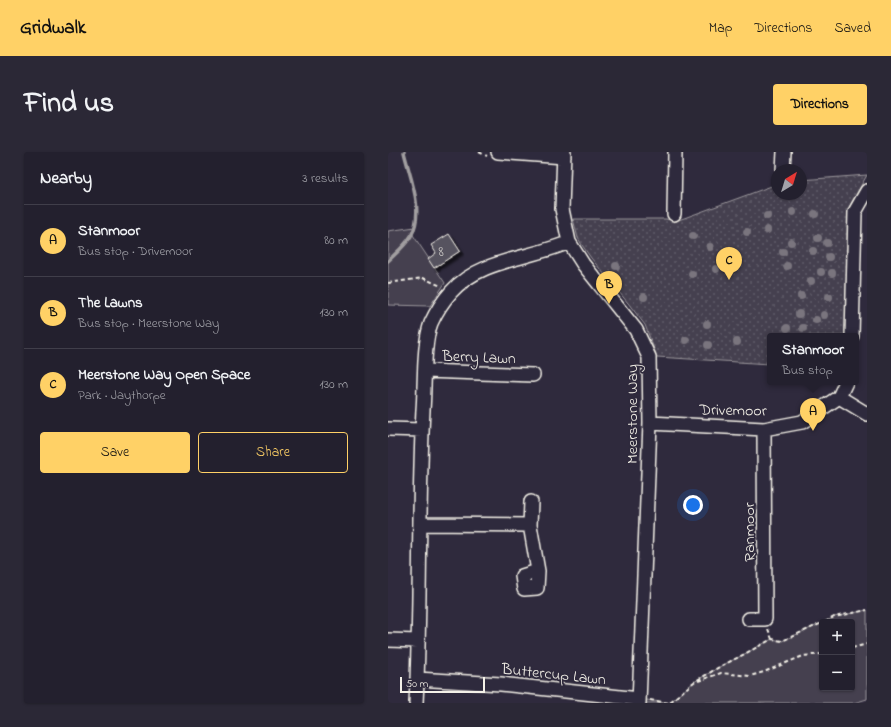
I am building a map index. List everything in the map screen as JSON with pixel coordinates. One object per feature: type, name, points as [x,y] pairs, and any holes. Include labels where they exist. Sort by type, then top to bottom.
[{"type":"street","points":[[675,152],[679,205]]},
{"type":"street","points":[[784,152],[784,164]]},
{"type":"street","points":[[495,154],[564,154]]},
{"type":"street","name":"Meerstone Way","points":[[564,154],[562,209],[569,242],[584,264],[636,330],[649,357],[650,423],[639,701]]},
{"type":"street","points":[[852,333],[855,212],[867,191]]},
{"type":"street","points":[[416,703],[422,430],[426,347],[431,323],[440,306],[451,292],[461,283],[480,271],[500,263],[540,253],[569,242]]},
{"type":"street","name":"Berry Lawn","points":[[425,371],[532,375]]},
{"type":"street","points":[[845,385],[839,397],[867,414]]},
{"type":"street","name":"Drivemoor","points":[[650,423],[764,429],[802,422],[839,397]]},
{"type":"street","points":[[388,429],[422,430]]},
{"type":"street","name":"Ranmoor","points":[[749,619],[765,619],[764,429]]},
{"type":"street","points":[[531,502],[530,525],[538,571],[537,588]]},
{"type":"street","points":[[421,524],[530,525]]},
{"type":"street","points":[[388,640],[418,641]]},
{"type":"street","name":"Buttercup Lawn","points":[[417,679],[501,684],[639,701]]},
{"type":"path","points":[[479,152],[495,154]]},
{"type":"path","points":[[388,283],[423,278],[451,292]]},
{"type":"path","points":[[830,619],[867,610]]},
{"type":"path","points":[[639,701],[669,703],[694,682],[772,639],[782,640],[819,625]]},
{"type":"path","points":[[855,647],[867,644]]},
{"type":"path","points":[[694,682],[720,673],[750,676],[764,672],[803,656],[819,654]]},
{"type":"shaded area","points":[[867,175],[849,207],[849,333],[767,333],[767,364],[657,357],[645,325],[582,245],[578,238],[573,219],[666,219],[676,221],[771,186],[771,200],[807,200],[807,180]]},
{"type":"shaded area","points":[[415,227],[413,235],[445,283],[430,306],[388,305],[388,231]]},
{"type":"shaded area","points":[[867,610],[867,699],[854,703],[669,703],[694,682],[772,639],[782,641],[819,624],[819,691],[855,691],[855,619],[830,619]]},
{"type":"shaded area","points":[[639,699],[669,703],[639,703]]},
{"type":"building","points":[[449,234],[460,251],[434,268],[428,259],[436,253],[431,245]]},
{"type":"waterway","points":[[388,261],[409,240],[415,226],[417,216],[417,205],[413,183],[404,152]]},
{"type":"place","name":"Meerstone Way Open Space","points":[[729,280]]},
{"type":"place","name":"The Lawns","points":[[609,304]]},
{"type":"place","name":"Stanmoor","points":[[813,431]]}]
